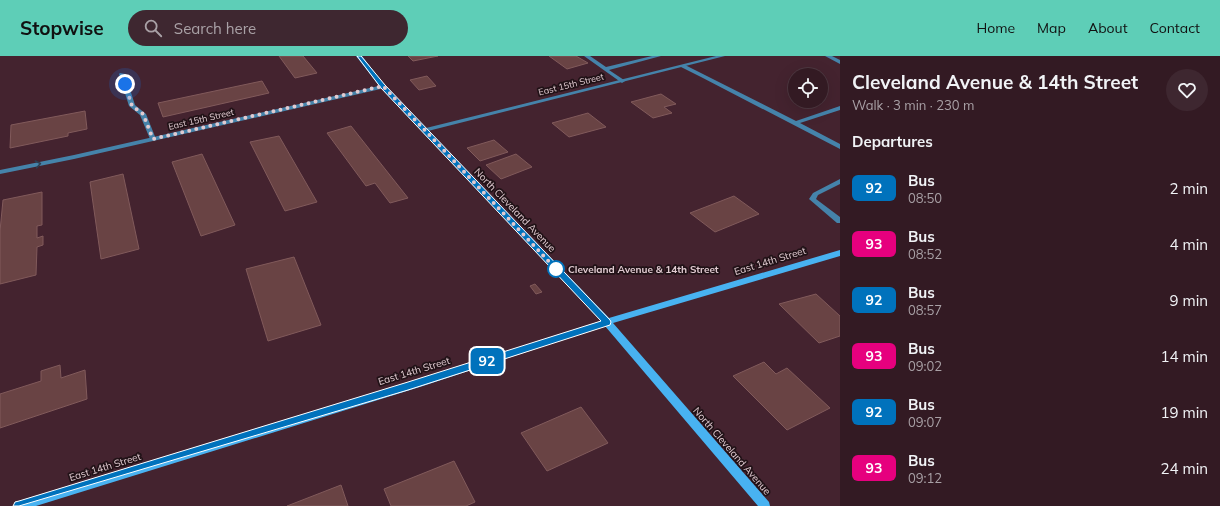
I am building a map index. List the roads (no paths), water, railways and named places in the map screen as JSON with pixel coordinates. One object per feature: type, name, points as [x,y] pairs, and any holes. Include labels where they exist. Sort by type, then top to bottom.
[{"type":"street","name":"North Cleveland Avenue","points":[[359,56],[383,86],[424,130],[607,322],[765,506]]},
{"type":"street","points":[[587,56],[622,81]]},
{"type":"street","points":[[605,69],[658,56]]},
{"type":"street","name":"East 15th Street","points":[[424,130],[722,56]]},
{"type":"street","points":[[828,56],[840,62]]},
{"type":"street","points":[[683,66],[840,147]]},
{"type":"street","points":[[122,74],[132,106],[143,114],[153,139]]},
{"type":"street","name":"East 15th Street","points":[[0,172],[153,139],[383,86]]},
{"type":"street","points":[[796,123],[840,108]]},
{"type":"street","points":[[840,181],[815,194],[812,199],[840,221]]},
{"type":"street","name":"East 14th Street","points":[[18,506],[415,384],[607,322],[840,253]]},
{"type":"place","name":"Cleveland Avenue & 14th Street","points":[[556,269]]}]
